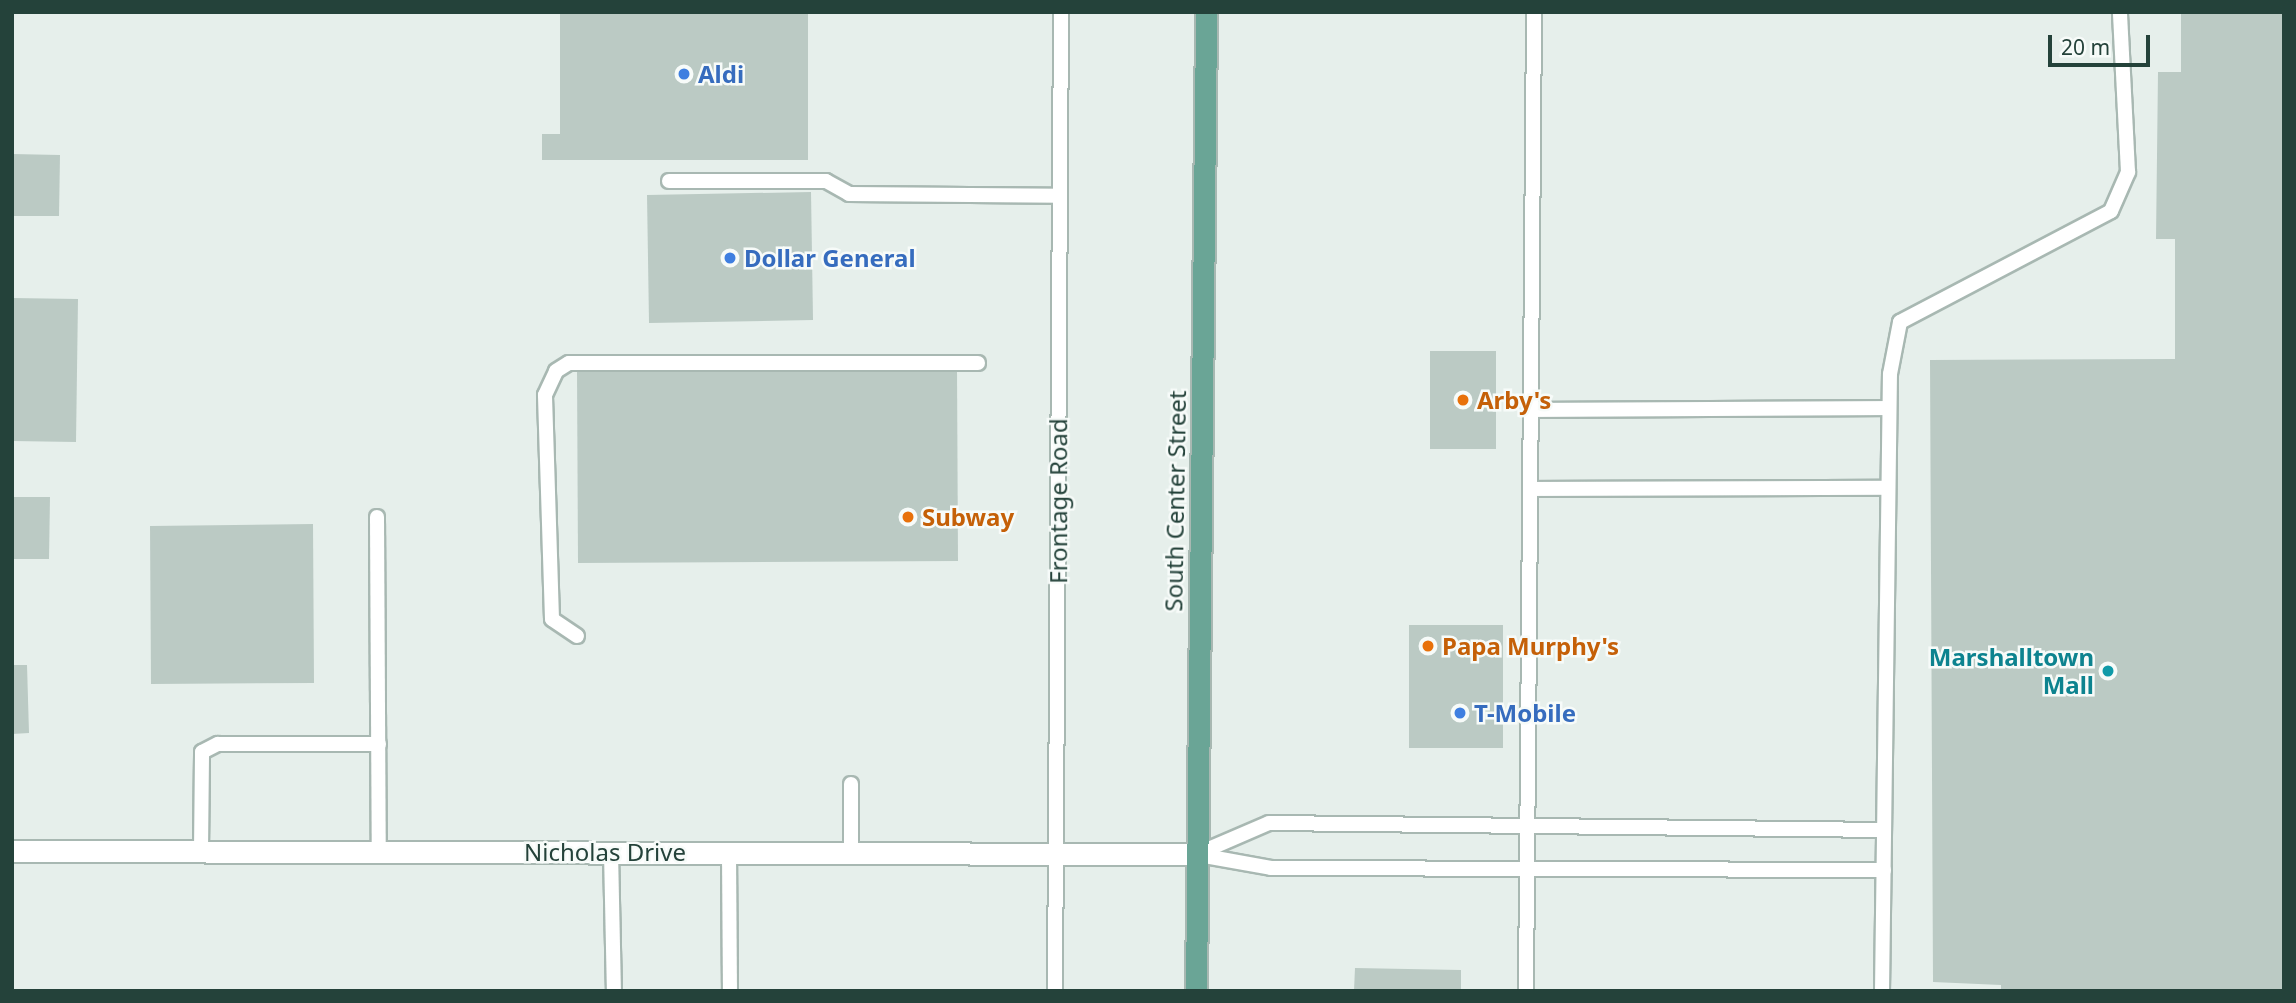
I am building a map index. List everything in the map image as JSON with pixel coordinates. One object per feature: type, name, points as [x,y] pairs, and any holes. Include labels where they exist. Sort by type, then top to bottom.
[{"type":"main road","name":"South Center Street","points":[[1196,991],[1206,12]]},
{"type":"street","name":"Nicholas Drive","points":[[12,850],[1197,855]]},
{"type":"lane","name":"Frontage Road","points":[[1055,991],[1061,12]]},
{"type":"lane","points":[[1526,991],[1534,12]]},
{"type":"lane","points":[[1882,991],[1889,408],[1900,322],[2110,211],[2127,172],[2120,12]]},
{"type":"lane","points":[[669,181],[826,181],[849,194],[1060,196]]},
{"type":"lane","points":[[577,636],[552,619],[545,395],[556,371],[569,363],[978,363]]},
{"type":"lane","points":[[1531,410],[1889,408]]},
{"type":"lane","points":[[1531,489],[1888,488]]},
{"type":"lane","points":[[377,517],[379,852]]},
{"type":"lane","points":[[201,851],[202,752],[218,744],[379,744]]},
{"type":"lane","points":[[850,784],[851,853]]},
{"type":"lane","points":[[1197,855],[1269,823],[1884,830]]},
{"type":"lane","points":[[611,852],[614,991]]},
{"type":"lane","points":[[729,853],[730,991]]},
{"type":"lane","points":[[1197,855],[1271,867],[1884,870]]},
{"type":"building","name":"Marshalltown Mall","points":[[2181,12],[2284,12],[2284,991],[2001,991],[2001,985],[1933,982],[1930,360],[2175,359],[2175,239],[2156,239],[2158,72],[2181,72]]},
{"type":"building","name":"Aldi","points":[[560,13],[808,13],[808,160],[542,160],[542,134],[560,134]]},
{"type":"building","points":[[12,154],[60,155],[59,216],[12,216]]},
{"type":"building","name":"Dollar General","points":[[811,192],[813,320],[649,323],[647,195]]},
{"type":"building","points":[[12,298],[78,299],[76,442],[12,441]]},
{"type":"building","name":"Arby's","points":[[1430,351],[1496,351],[1496,449],[1430,449]]},
{"type":"building","points":[[957,368],[958,561],[578,563],[577,369]]},
{"type":"building","points":[[12,497],[50,497],[49,559],[12,559]]},
{"type":"building","points":[[313,524],[314,683],[151,684],[150,526]]},
{"type":"building","points":[[1409,625],[1503,625],[1503,748],[1409,748]]},
{"type":"building","points":[[12,665],[27,665],[29,733],[12,734]]},
{"type":"building","points":[[1355,968],[1461,970],[1461,991],[1354,991]]},
{"type":"place","name":"Aldi","points":[[684,74]]},
{"type":"place","name":"Dollar General","points":[[730,258]]},
{"type":"place","name":"Arby's","points":[[1463,400]]},
{"type":"place","name":"Subway","points":[[908,517]]},
{"type":"place","name":"Papa Murphy's","points":[[1428,646]]},
{"type":"place","name":"Marshalltown Mall","points":[[2108,671]]},
{"type":"place","name":"T-Mobile","points":[[1460,713]]}]
